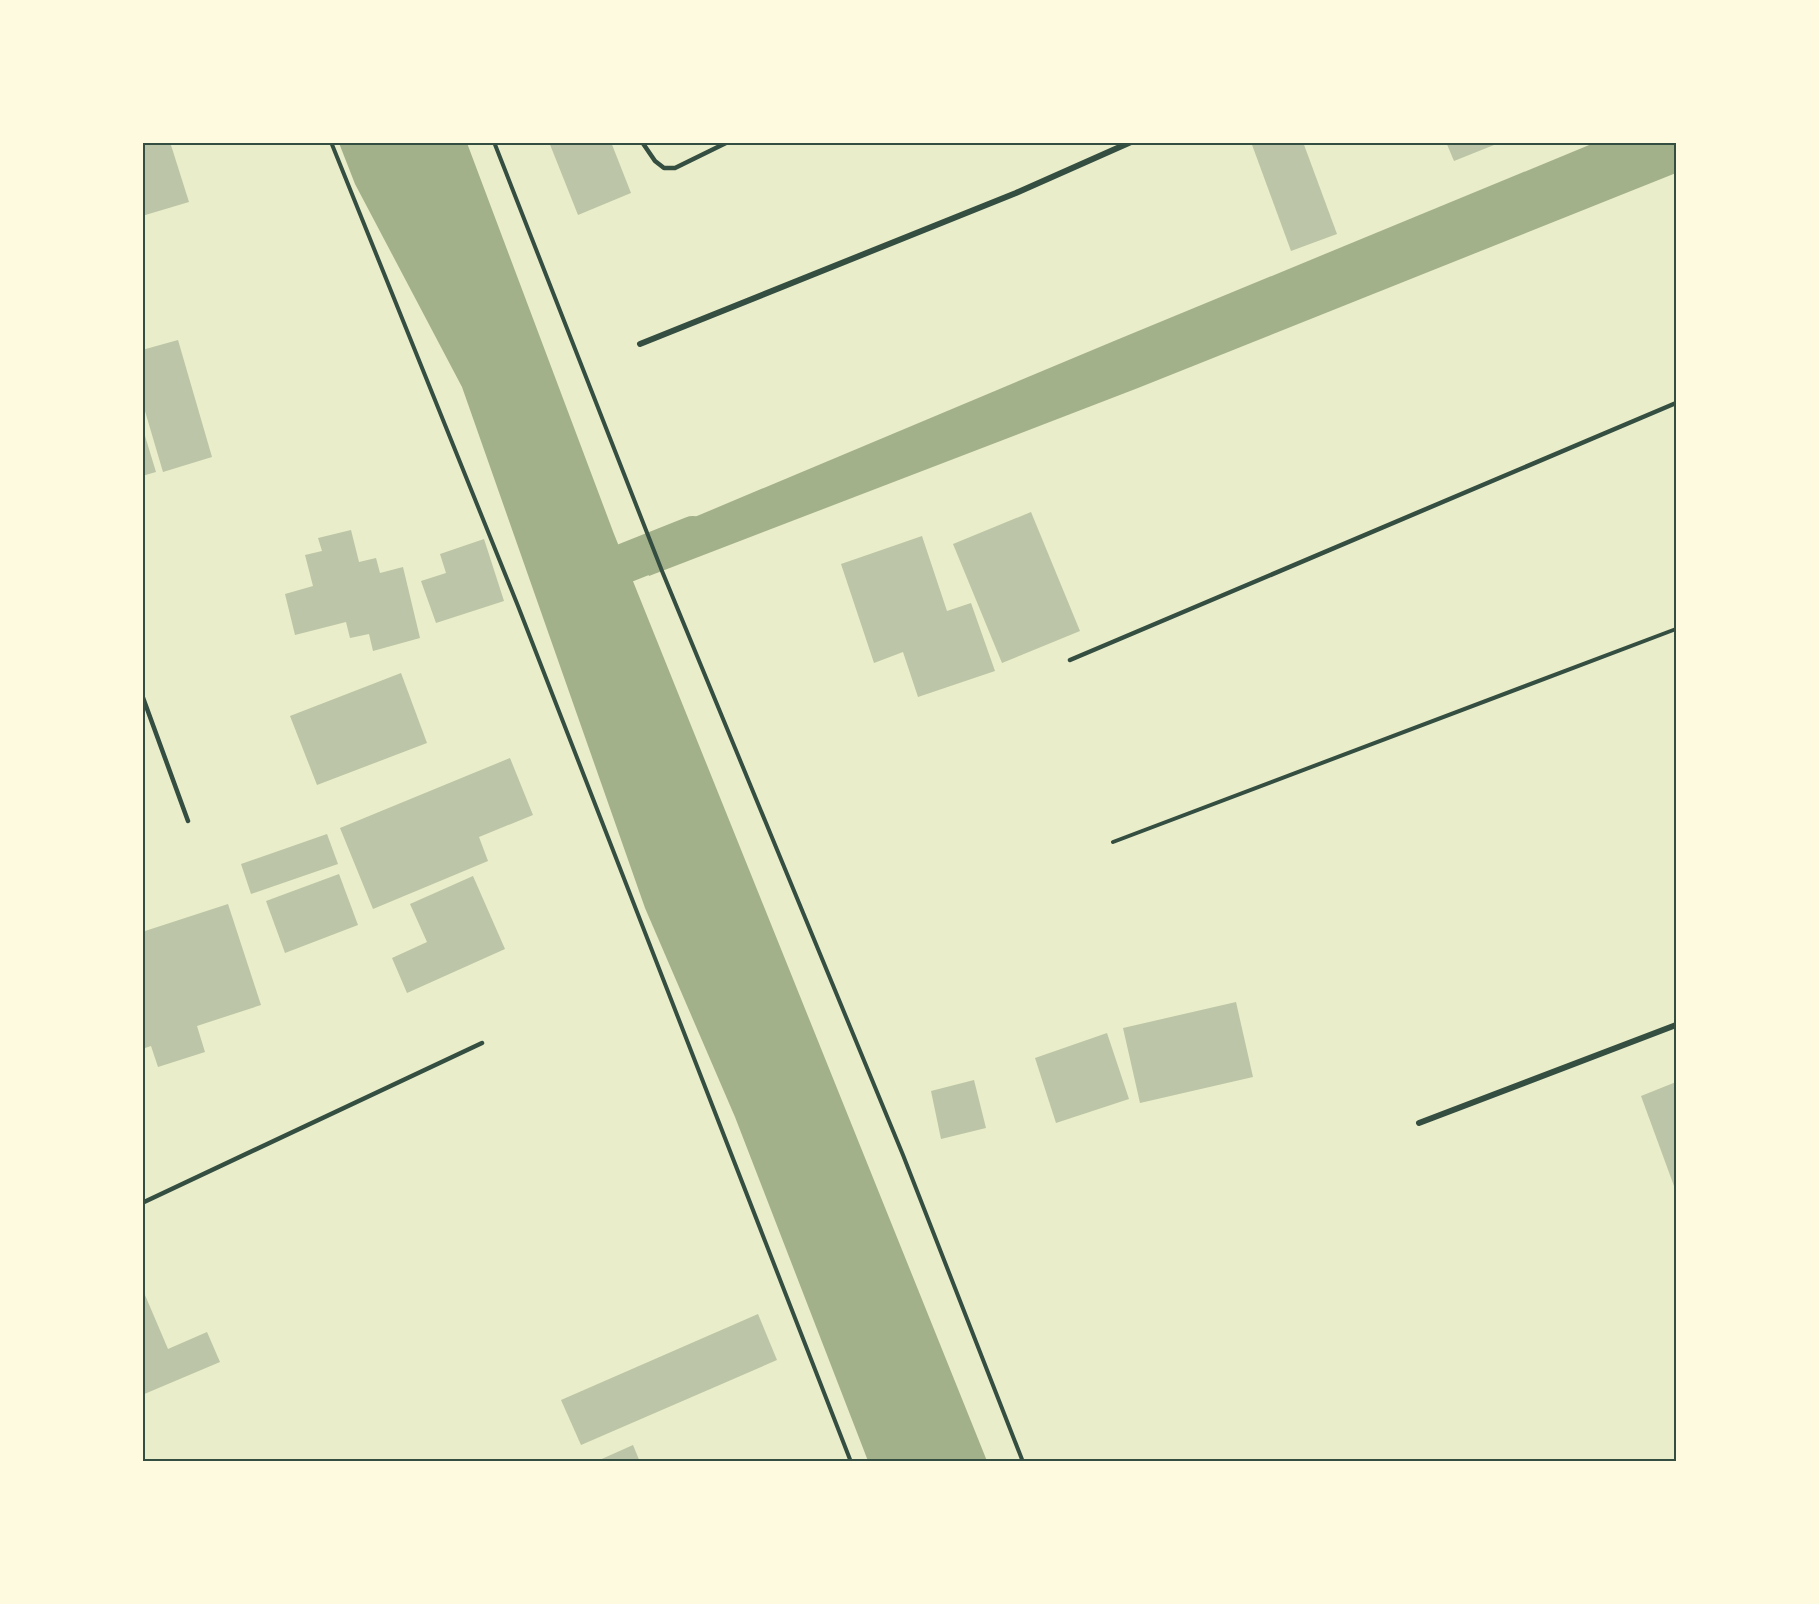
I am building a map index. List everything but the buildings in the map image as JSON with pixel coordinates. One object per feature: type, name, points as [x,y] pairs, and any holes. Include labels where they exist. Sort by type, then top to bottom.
[{"type":"street","points":[[640,344],[1016,193],[1131,142]]},
{"type":"street","points":[[1419,1123],[1677,1025]]},
{"type":"lane","points":[[642,142],[655,161],[664,168],[675,168],[728,142]]},
{"type":"lane","points":[[1070,660],[1677,403]]},
{"type":"lane","points":[[142,695],[188,821]]},
{"type":"lane","points":[[142,1203],[482,1043]]},
{"type":"path","points":[[331,142],[518,606],[852,1461]]},
{"type":"path","points":[[494,142],[662,571],[903,1155],[1023,1461]]},
{"type":"path","points":[[1113,842],[1677,629]]},
{"type":"shaded area","points":[[339,143],[467,143],[614,534],[987,1461],[868,1461],[735,1117],[645,908],[462,387],[355,184]]},
{"type":"shaded area","points":[[1594,143],[1676,143],[1676,173],[1138,388],[649,576],[635,542]]},
{"type":"waterway","points":[[580,581],[693,536]]}]
